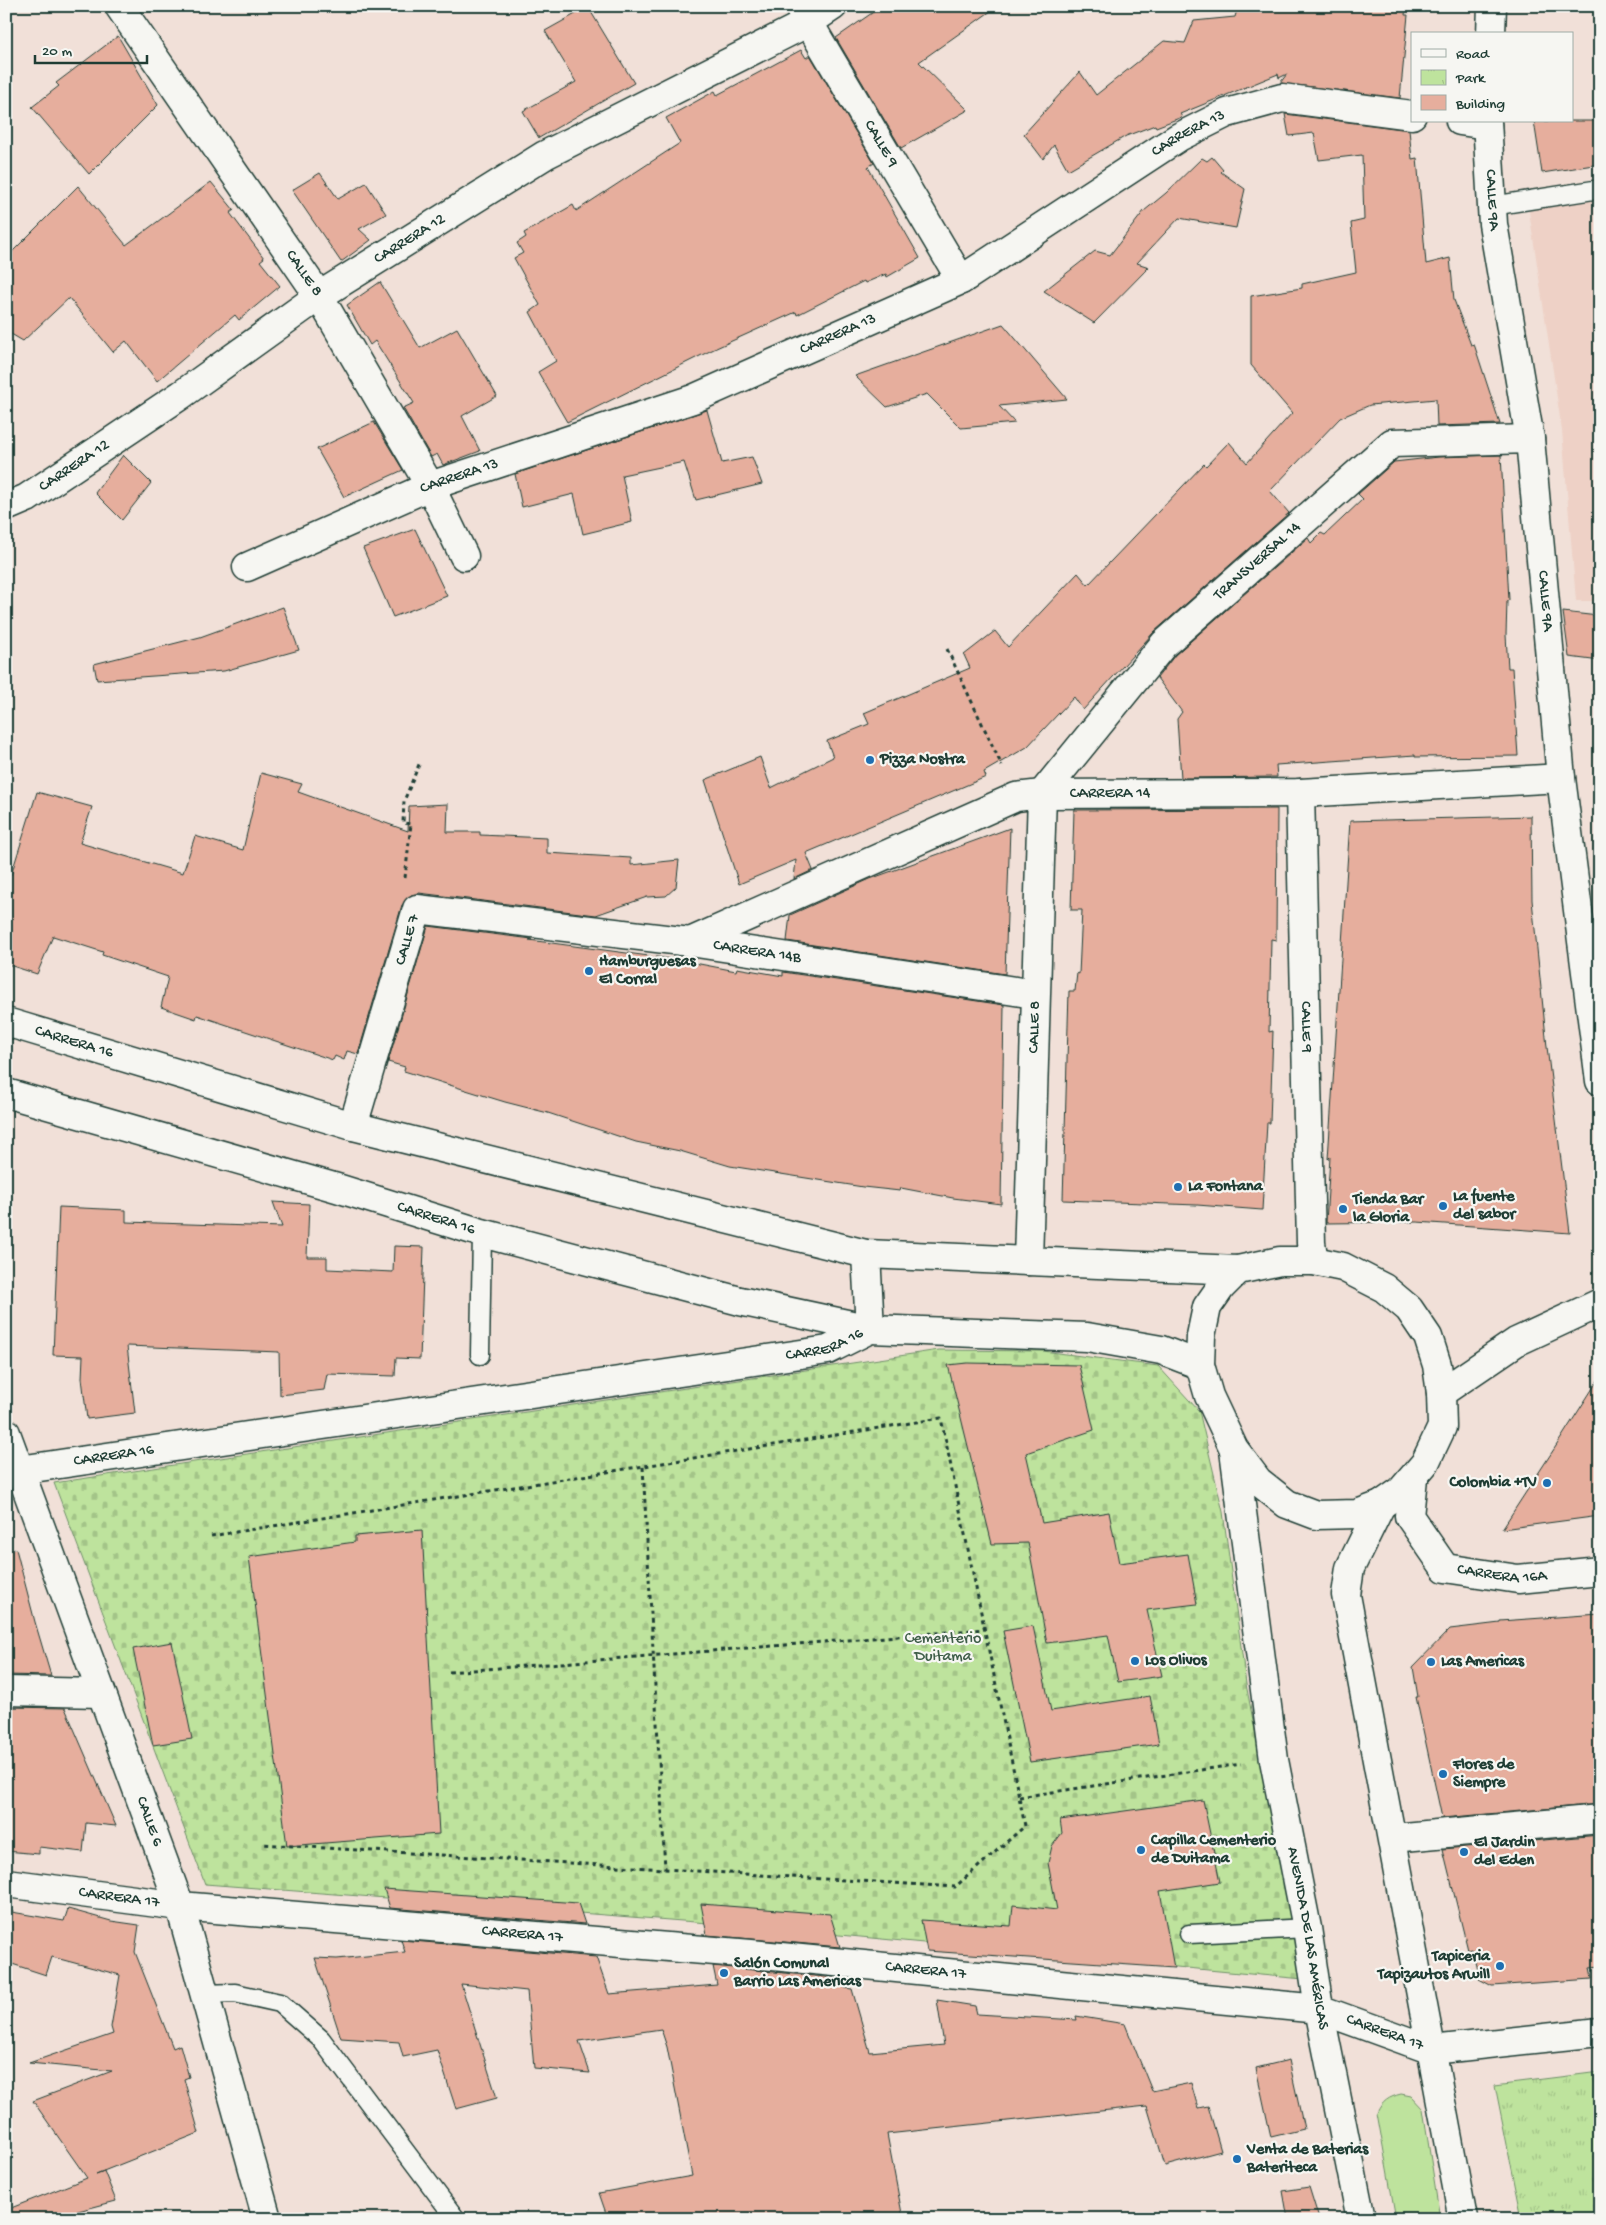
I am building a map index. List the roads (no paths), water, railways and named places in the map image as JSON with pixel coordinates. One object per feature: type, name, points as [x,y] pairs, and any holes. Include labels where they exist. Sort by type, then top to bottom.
[{"type":"street","name":"CARRERA 12","points":[[6,507],[28,498],[181,395],[319,296],[545,155],[804,14],[833,6]]},
{"type":"street","points":[[1490,32],[1492,6]]},
{"type":"street","name":"CALLE 8","points":[[122,7],[319,296],[430,486],[464,556]]},
{"type":"street","name":"CALLE 9","points":[[804,14],[961,280]]},
{"type":"street","name":"CARRERA 13","points":[[247,567],[430,486],[693,399],[961,280],[1179,137],[1227,113],[1282,98],[1411,115]]},
{"type":"street","points":[[1474,122],[1487,123]]},
{"type":"street","name":"CALLE 9A","points":[[1487,123],[1492,206],[1530,439],[1561,778],[1600,1081]]},
{"type":"street","name":"TRANSVERSAL 14","points":[[1029,795],[1164,644],[1392,443],[1530,439]]},
{"type":"street","name":"CARRERA 14","points":[[690,942],[1029,795],[1300,793],[1561,778]]},
{"type":"street","name":"CALLE 9","points":[[1300,793],[1311,1243],[1314,1262]]},
{"type":"street","name":"CALLE 8","points":[[1028,1260],[1035,994],[1029,795]]},
{"type":"street","name":"CARRERA 14B","points":[[416,909],[690,942],[1035,994]]},
{"type":"street","name":"CALLE 7","points":[[353,1126],[416,909]]},
{"type":"street","name":"CARRERA 16","points":[[6,1022],[353,1126],[866,1254],[1238,1270],[1280,1260],[1314,1262],[1343,1268],[1366,1278],[1384,1288],[1409,1309],[1428,1337],[1437,1365],[1441,1393],[1442,1427],[1425,1463],[1401,1492],[1381,1505],[1357,1514],[1316,1515],[1287,1504],[1258,1481],[1234,1449]]},
{"type":"street","name":"CARRERA 16","points":[[6,1093],[337,1188],[482,1233],[740,1301],[870,1329],[1087,1338],[1162,1350],[1200,1365]]},
{"type":"street","name":"CARRERA 16","points":[[866,1254],[870,1329]]},
{"type":"street","points":[[1234,1449],[1209,1396],[1200,1365],[1201,1336],[1207,1307],[1221,1287],[1238,1270]]},
{"type":"street","points":[[1441,1393],[1516,1342],[1600,1303]]},
{"type":"street","name":"CARRERA 16","points":[[13,1471],[828,1350],[870,1329]]},
{"type":"street","name":"CALLE 6","points":[[6,1433],[13,1471],[101,1693],[180,1906],[267,2219]]},
{"type":"street","name":"AVENIDA DE LAS AMÉRICAS","points":[[1234,1449],[1274,1760],[1307,1928],[1319,2009],[1361,2219]]},
{"type":"street","name":"CARRERA 16A","points":[[1413,1478],[1408,1516],[1445,1568],[1518,1579],[1600,1571]]},
{"type":"street","points":[[1381,1505],[1350,1568],[1346,1595],[1463,2219]]},
{"type":"street","points":[[6,1691],[101,1693]]},
{"type":"street","points":[[1393,1838],[1600,1819]]},
{"type":"street","name":"CARRERA 17","points":[[6,1883],[180,1906],[751,1954],[1319,2009],[1432,2050],[1600,2032]]},
{"type":"lane","points":[[1492,206],[1600,189]]},
{"type":"lane","points":[[480,1355],[482,1233]]},
{"type":"lane","points":[[1189,1934],[1307,1928]]},
{"type":"lane","points":[[204,1994],[235,1993],[280,2003],[321,2039],[456,2219]]},
{"type":"place","name":"Pizza Nostra","points":[[870,760]]},
{"type":"place","name":"Hamburguesas El Corral","points":[[589,971]]},
{"type":"place","name":"La Fontana","points":[[1178,1187]]},
{"type":"place","name":"La fuente del sabor","points":[[1443,1206]]},
{"type":"place","name":"Tienda Bar la Gloria","points":[[1343,1209]]},
{"type":"place","name":"Colombia +TV","points":[[1547,1483]]},
{"type":"place","name":"Los Olivos","points":[[1135,1661]]},
{"type":"place","name":"Las Americas","points":[[1431,1662]]},
{"type":"place","name":"Flores de Siempre","points":[[1443,1774]]},
{"type":"place","name":"Capilla Cementerio de Duitama","points":[[1141,1850]]},
{"type":"place","name":"El Jardin del Eden","points":[[1464,1852]]},
{"type":"place","name":"Tapiceria Tapizautos Arwill","points":[[1500,1966]]},
{"type":"place","name":"Salón Comunal Barrio Las Americas","points":[[724,1973]]},
{"type":"place","name":"Venta de Baterias Bateriteca","points":[[1237,2159]]},
{"type":"park label","name":"Cementerio Duitama","points":[[943,1648]]}]
